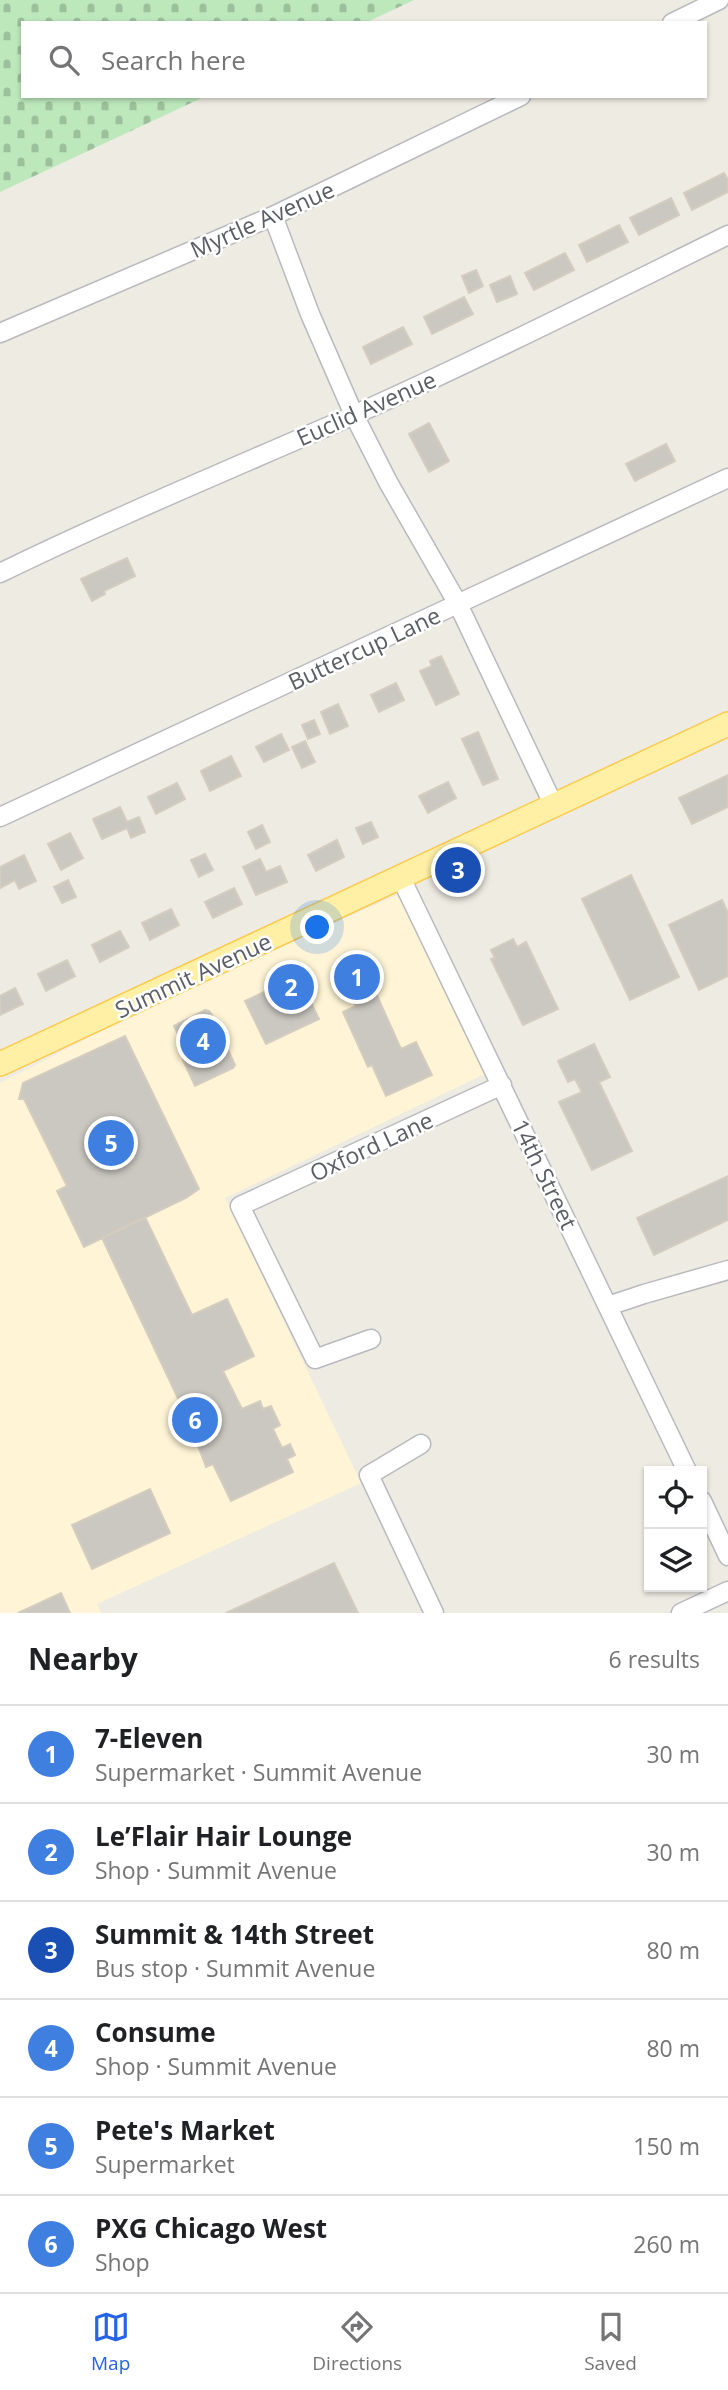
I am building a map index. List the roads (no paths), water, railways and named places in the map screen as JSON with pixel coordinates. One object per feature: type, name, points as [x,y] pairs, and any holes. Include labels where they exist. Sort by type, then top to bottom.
[{"type":"main road","name":"Summit Avenue","points":[[0,1064],[728,724]]},
{"type":"street","points":[[676,21],[720,0],[728,6]]},
{"type":"street","name":"Myrtle Avenue","points":[[0,333],[274,216],[516,98]]},
{"type":"street","points":[[274,216],[310,314],[354,415],[388,482],[458,604],[554,806]]},
{"type":"street","name":"Euclid Avenue","points":[[0,573],[96,526],[354,415],[522,337],[728,235]]},
{"type":"street","name":"Buttercup Lane","points":[[0,817],[728,478]]},
{"type":"street","name":"14th Street","points":[[401,878],[685,1466]]},
{"type":"street","name":"Oxford Lane","points":[[371,1339],[315,1359],[240,1206],[502,1085]]},
{"type":"street","points":[[608,1306],[644,1293],[728,1270]]},
{"type":"street","points":[[421,1444],[369,1475],[433,1613]]},
{"type":"street","points":[[707,1512],[728,1556]]},
{"type":"street","points":[[681,1613],[728,1591]]},
{"type":"place","name":"Summit & 14th Street","points":[[458,870]]},
{"type":"place","name":"7-Eleven","points":[[357,977]]},
{"type":"place","name":"Le’Flair Hair Lounge","points":[[291,987]]},
{"type":"place","name":"Consume","points":[[203,1041]]},
{"type":"place","name":"Pete's Market","points":[[111,1143]]},
{"type":"place","name":"PXG Chicago West","points":[[195,1420]]}]
